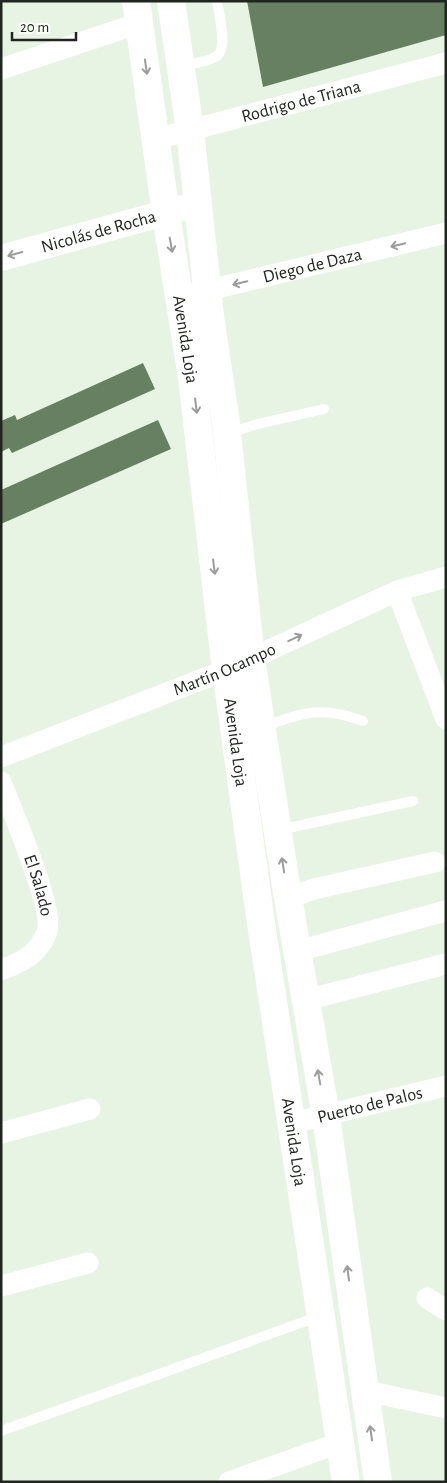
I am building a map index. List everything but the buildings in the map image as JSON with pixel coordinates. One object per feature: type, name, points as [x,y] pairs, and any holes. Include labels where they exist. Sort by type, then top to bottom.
[{"type":"main road","name":"Avenida Loja","points":[[171,1],[190,130],[207,290],[228,434],[251,659],[288,898],[326,1116],[378,1482]]},
{"type":"main road","name":"Avenida Loja","points":[[138,12],[166,214],[192,378],[226,670],[261,923],[293,1123],[346,1482]]},
{"type":"street","points":[[1,69],[138,12]]},
{"type":"street","name":"Rodrigo de Triana","points":[[156,140],[446,63]]},
{"type":"street","name":"Nicolás de Rocha","points":[[1,258],[197,204]]},
{"type":"street","name":"Diego de Daza","points":[[180,297],[446,233]]},
{"type":"street","name":"Martín Ocampo","points":[[1,757],[226,670],[397,591],[446,577]]},
{"type":"street","points":[[397,591],[446,719]]},
{"type":"street","name":"El Salado","points":[[1,782],[46,904],[47,931],[32,956],[1,970]]},
{"type":"street","points":[[288,898],[314,889],[435,862]]},
{"type":"street","points":[[298,952],[446,911]]},
{"type":"street","points":[[306,1000],[446,964]]},
{"type":"street","name":"Puerto de Palos","points":[[293,1123],[446,1086]]},
{"type":"street","points":[[1,1132],[90,1109]]},
{"type":"street","points":[[1,1286],[88,1263]]},
{"type":"street","points":[[427,1298],[446,1310]]},
{"type":"street","points":[[366,1390],[446,1408]]},
{"type":"street","points":[[229,1482],[339,1443]]},
{"type":"lane","points":[[181,67],[216,57],[221,50],[222,35],[217,1]]},
{"type":"lane","points":[[228,434],[254,425],[324,409]]},
{"type":"lane","points":[[262,728],[294,716],[320,710],[347,715],[363,721]]},
{"type":"lane","points":[[278,830],[413,801]]},
{"type":"lane","points":[[1,1431],[321,1315]]}]
